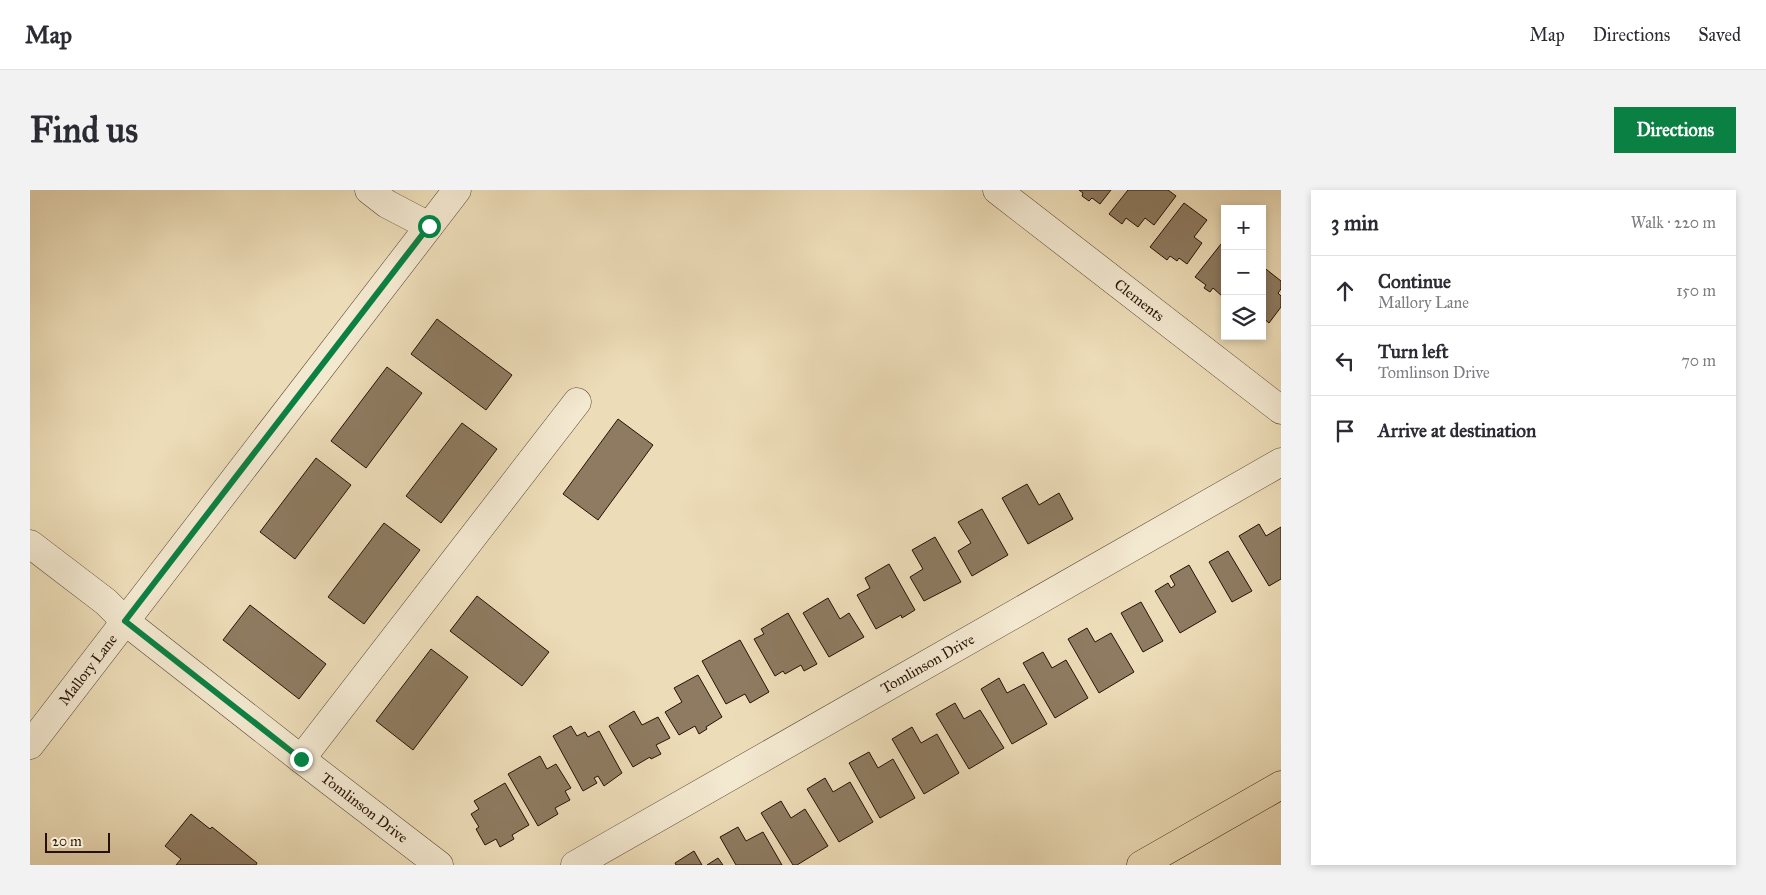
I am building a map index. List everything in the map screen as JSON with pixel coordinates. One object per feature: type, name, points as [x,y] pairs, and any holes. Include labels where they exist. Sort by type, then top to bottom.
[{"type":"highway","points":[[1141,865],[1281,785]]},
{"type":"street","points":[[369,190],[388,204],[429,226]]},
{"type":"street","name":"Mallory Lane","points":[[30,745],[457,190]]},
{"type":"street","name":"Clements","points":[[996,190],[1281,410]]},
{"type":"street","points":[[301,759],[577,402]]},
{"type":"street","name":"Tomlinson Drive","points":[[575,865],[1281,462]]},
{"type":"street","name":"Tomlinson Drive","points":[[30,544],[106,602],[125,621],[439,865]]},
{"type":"building","points":[[1079,190],[1111,190],[1100,204],[1092,198],[1089,201],[1082,196],[1083,193]]},
{"type":"building","points":[[1128,190],[1168,190],[1176,196],[1154,225],[1145,218],[1138,227],[1126,218],[1122,224],[1109,214]]},
{"type":"building","points":[[1184,203],[1207,220],[1194,237],[1202,243],[1187,264],[1179,258],[1177,261],[1170,256],[1167,260],[1150,247]]},
{"type":"building","points":[[1221,244],[1221,295],[1213,288],[1210,292],[1204,288],[1206,285],[1195,277]]},
{"type":"building","points":[[1266,269],[1281,281],[1281,289],[1278,293],[1281,296],[1281,307],[1269,323],[1266,320]]},
{"type":"building","points":[[437,319],[512,375],[486,410],[411,354]]},
{"type":"building","points":[[387,367],[422,393],[366,468],[331,441]]},
{"type":"building","points":[[618,419],[653,445],[598,520],[563,494]]},
{"type":"building","points":[[462,423],[497,449],[441,523],[406,496]]},
{"type":"building","points":[[316,458],[351,485],[295,559],[260,532]]},
{"type":"building","points":[[1027,484],[1039,505],[1059,493],[1073,519],[1028,544],[1002,498]]},
{"type":"building","points":[[982,509],[1008,555],[972,576],[958,551],[971,543],[958,522]]},
{"type":"building","points":[[384,523],[420,550],[364,624],[328,597]]},
{"type":"building","points":[[1259,524],[1266,536],[1281,527],[1281,579],[1269,586],[1239,536]]},
{"type":"building","points":[[935,537],[961,582],[924,601],[910,577],[923,569],[912,550]]},
{"type":"building","points":[[1228,551],[1252,591],[1232,602],[1209,562]]},
{"type":"building","points":[[889,564],[915,610],[902,618],[901,615],[876,629],[857,595],[870,588],[865,578]]},
{"type":"building","points":[[1189,565],[1216,612],[1180,633],[1155,591],[1168,583],[1171,588],[1175,585],[1170,576]]},
{"type":"building","points":[[477,596],[549,652],[522,686],[450,631]]},
{"type":"building","points":[[828,598],[840,619],[849,613],[864,637],[829,657],[803,613]]},
{"type":"building","points":[[1141,602],[1163,641],[1143,652],[1121,613]]},
{"type":"building","points":[[250,605],[326,664],[299,699],[223,640]]},
{"type":"building","points":[[788,613],[817,664],[804,671],[801,665],[785,674],[783,671],[775,676],[754,639],[764,634],[761,629]]},
{"type":"building","points":[[1087,628],[1095,642],[1111,633],[1134,672],[1099,693],[1068,639]]},
{"type":"building","points":[[740,640],[769,692],[750,703],[745,694],[726,704],[702,661]]},
{"type":"building","points":[[431,649],[468,677],[413,750],[376,721]]},
{"type":"building","points":[[1043,652],[1052,668],[1066,660],[1088,698],[1055,718],[1023,663]]},
{"type":"building","points":[[698,675],[722,717],[699,734],[695,726],[679,735],[665,712],[682,702],[674,688]]},
{"type":"building","points":[[999,678],[1007,693],[1024,684],[1047,724],[1012,744],[981,689]]},
{"type":"building","points":[[955,703],[964,719],[980,710],[1004,748],[969,769],[936,714]]},
{"type":"building","points":[[634,711],[642,725],[658,717],[670,738],[656,745],[661,754],[651,759],[650,757],[633,767],[609,726]]},
{"type":"building","points":[[571,726],[577,736],[585,732],[588,737],[599,731],[622,773],[604,786],[598,776],[594,778],[597,783],[583,791],[553,736]]},
{"type":"building","points":[[912,727],[921,743],[937,734],[959,773],[924,794],[892,739]]},
{"type":"building","points":[[869,752],[878,768],[893,759],[915,798],[880,818],[849,763]]},
{"type":"building","points":[[540,756],[547,769],[556,764],[571,788],[565,791],[570,800],[555,808],[558,814],[538,826],[508,774]]},
{"type":"building","points":[[825,778],[833,792],[850,782],[873,822],[839,842],[807,789]]},
{"type":"building","points":[[505,783],[529,825],[512,835],[514,839],[500,847],[496,839],[485,845],[476,829],[479,827],[471,814],[479,809],[474,801]]},
{"type":"building","points":[[781,801],[791,818],[805,809],[828,846],[797,865],[793,865],[761,813]]},
{"type":"building","points":[[191,814],[210,829],[212,827],[257,863],[256,865],[176,865],[181,859],[165,846]]},
{"type":"building","points":[[738,827],[746,841],[763,832],[782,865],[736,865],[720,837]]},
{"type":"building","points":[[694,851],[702,865],[676,865],[675,863]]},
{"type":"building","points":[[718,858],[723,865],[707,865]]},
{"type":"route","points":[[301,759],[125,621],[429,226]]}]
